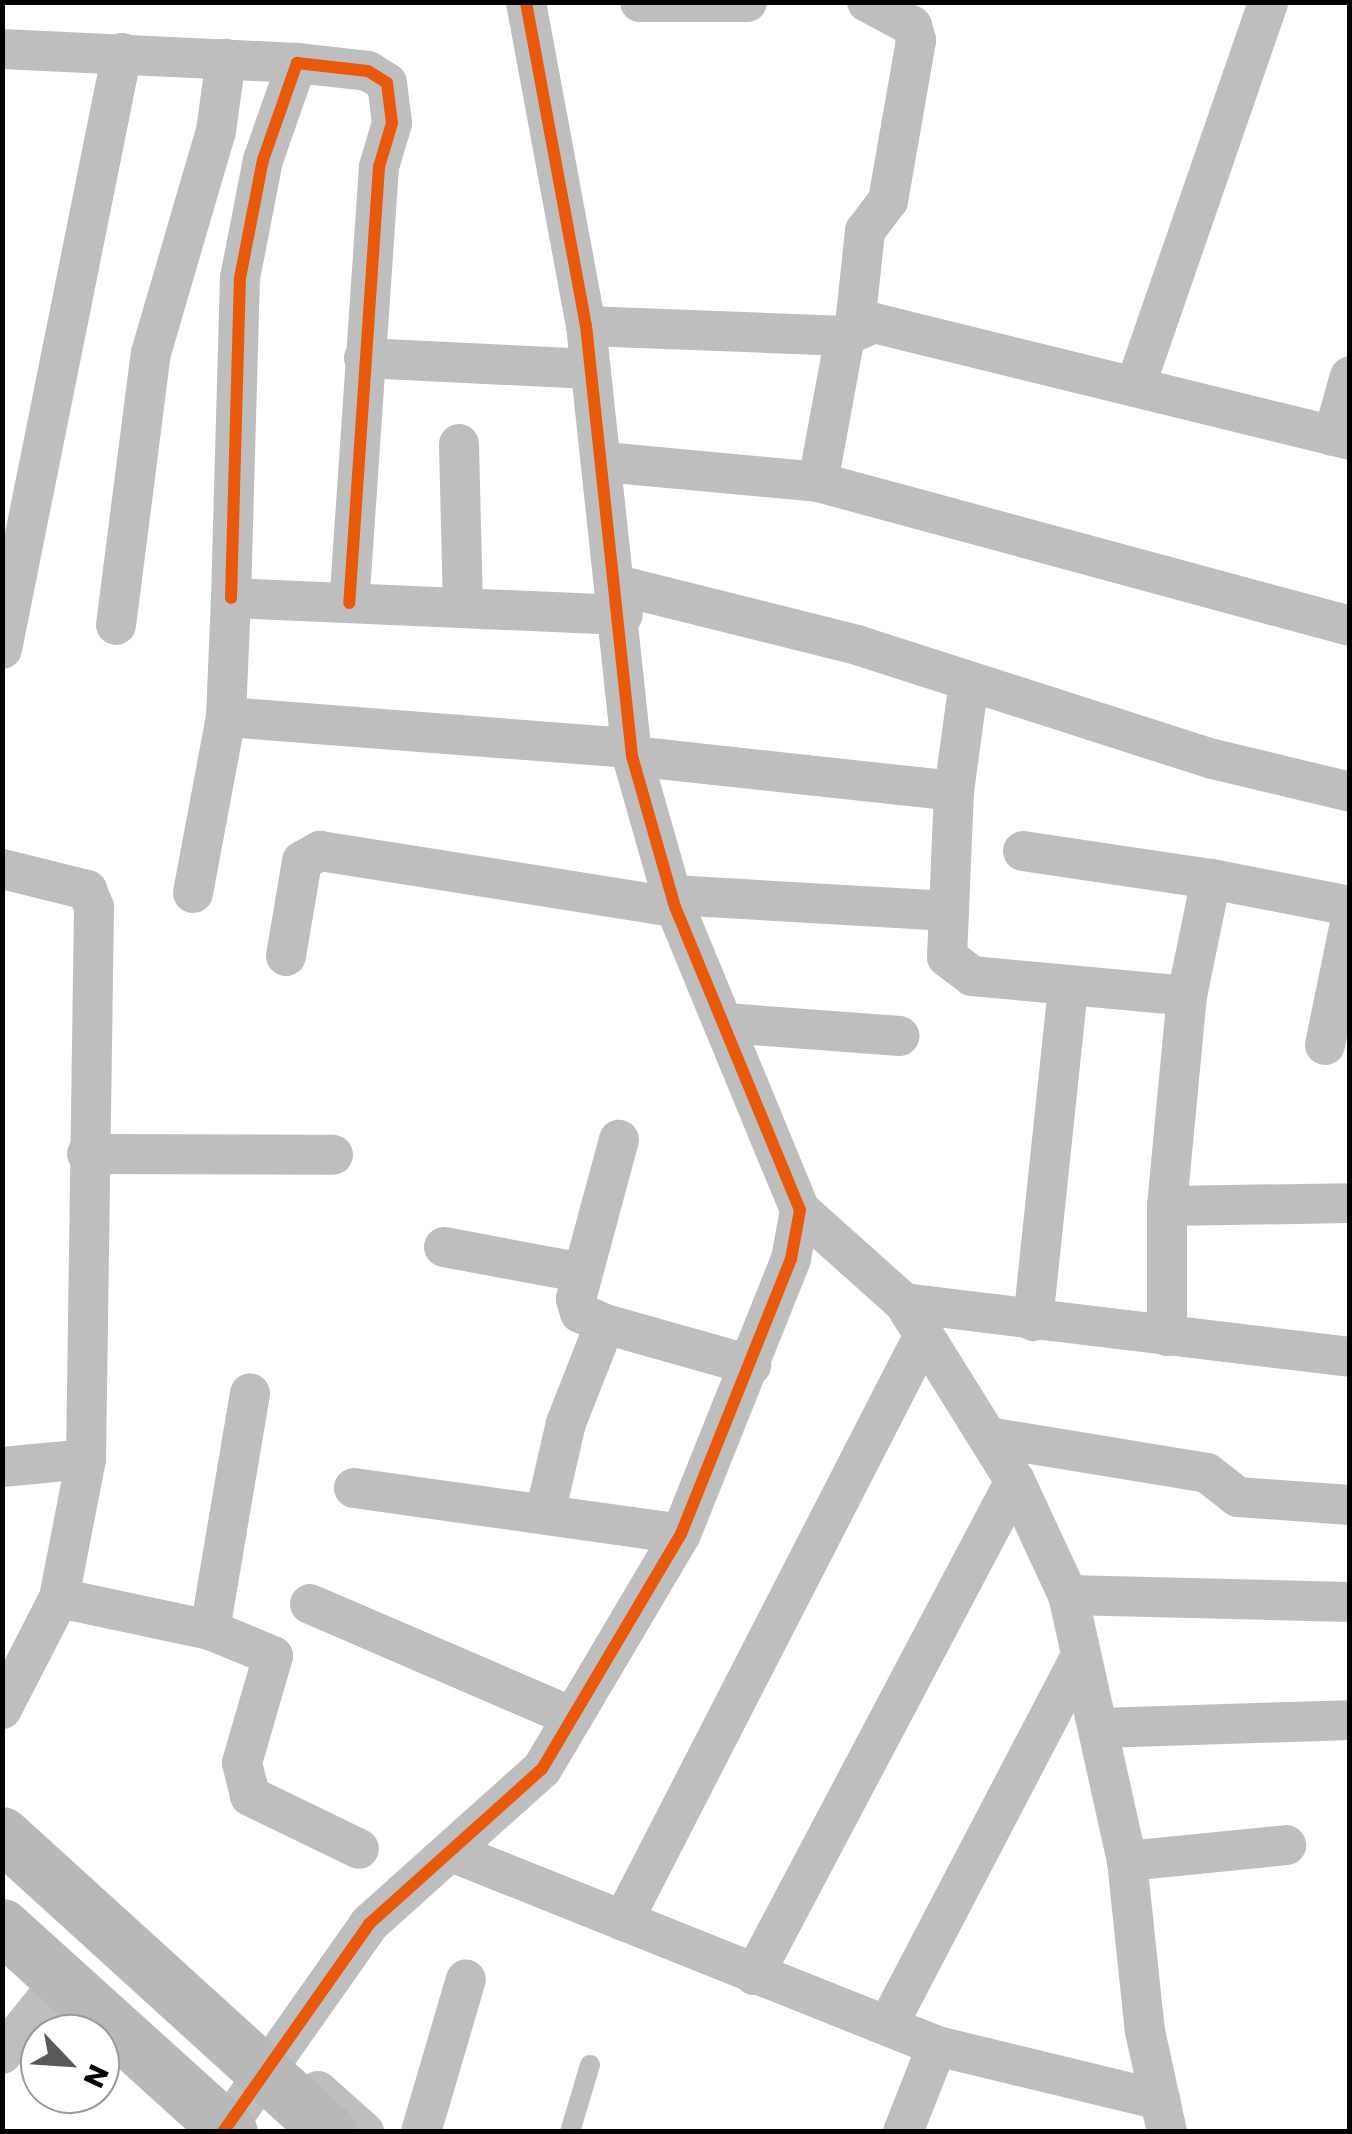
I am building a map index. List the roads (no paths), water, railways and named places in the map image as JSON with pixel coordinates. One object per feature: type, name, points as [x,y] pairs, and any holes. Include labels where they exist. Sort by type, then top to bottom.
[{"type":"main road","points":[[2,1834],[269,2062],[330,2132]]},
{"type":"main road","points":[[2,1926],[226,2130]]},
{"type":"street","points":[[454,1854],[754,1975],[888,2023],[936,2046],[1164,2116],[1127,1862],[1068,1594],[1015,1481],[914,1319],[800,1210],[674,901],[632,752],[622,600],[586,326],[526,2]]},
{"type":"street","points":[[640,2],[746,2]]},
{"type":"street","points":[[818,482],[850,330],[865,231],[888,201],[916,40],[912,26],[867,2]]},
{"type":"street","points":[[1135,387],[1268,2]]},
{"type":"street","points":[[2,49],[297,63],[368,70],[387,84],[392,122],[379,166],[348,603]]},
{"type":"street","points":[[2,649],[122,53]]},
{"type":"street","points":[[116,625],[151,352],[216,132],[226,59]]},
{"type":"street","points":[[194,893],[226,718],[240,278],[263,160],[297,63]]},
{"type":"street","points":[[586,326],[850,330],[1135,387],[1341,438],[1350,376]]},
{"type":"street","points":[[364,358],[592,369]]},
{"type":"street","points":[[459,444],[463,608]]},
{"type":"street","points":[[604,462],[818,482],[1350,626]]},
{"type":"street","points":[[231,598],[463,608],[622,600],[969,681],[1350,792]]},
{"type":"street","points":[[969,681],[954,791],[947,957],[960,972],[1187,996]]},
{"type":"street","points":[[226,718],[632,752],[954,791]]},
{"type":"street","points":[[286,956],[302,861],[320,851],[674,901],[949,911]]},
{"type":"street","points":[[1023,851],[1211,878],[1350,906]]},
{"type":"street","points":[[2,869],[92,894],[86,1459],[59,1598],[2,1708]]},
{"type":"street","points":[[1167,1336],[1167,1206],[1187,996],[1211,878]]},
{"type":"street","points":[[1325,1045],[1350,924]]},
{"type":"street","points":[[1032,1321],[1068,986]]},
{"type":"street","points":[[726,1023],[900,1036]]},
{"type":"street","points":[[620,1140],[583,1273],[580,1313],[605,1324],[750,1365]]},
{"type":"street","points":[[87,1154],[333,1155]]},
{"type":"street","points":[[1167,1206],[1350,1202]]},
{"type":"street","points":[[226,2130],[269,2062],[370,1924],[454,1854],[542,1769],[681,1534],[750,1365],[800,1210]]},
{"type":"street","points":[[444,1247],[583,1273]]},
{"type":"street","points":[[914,1319],[1032,1321],[1350,1357]]},
{"type":"street","points":[[623,1922],[914,1319]]},
{"type":"street","points":[[545,1514],[566,1422],[605,1324]]},
{"type":"street","points":[[210,1630],[250,1393]]},
{"type":"street","points":[[988,1436],[1207,1473],[1238,1496],[1350,1505]]},
{"type":"street","points":[[2,1467],[86,1459]]},
{"type":"street","points":[[754,1975],[1015,1481]]},
{"type":"street","points":[[354,1488],[681,1534]]},
{"type":"street","points":[[1068,1594],[1350,1602]]},
{"type":"street","points":[[59,1598],[210,1630],[272,1656],[242,1763],[250,1796],[359,1849]]},
{"type":"street","points":[[310,1604],[573,1717]]},
{"type":"street","points":[[888,2023],[1081,1655]]},
{"type":"street","points":[[1100,1728],[1350,1720]]},
{"type":"street","points":[[2,1808],[269,2062],[364,2132]]},
{"type":"street","points":[[1127,1862],[1286,1845]]},
{"type":"street","points":[[421,2132],[466,1979]]},
{"type":"street","points":[[2,2054],[61,1981]]},
{"type":"street","points":[[903,2132],[936,2046]]},
{"type":"lane","points":[[570,2132],[590,2065]]}]
